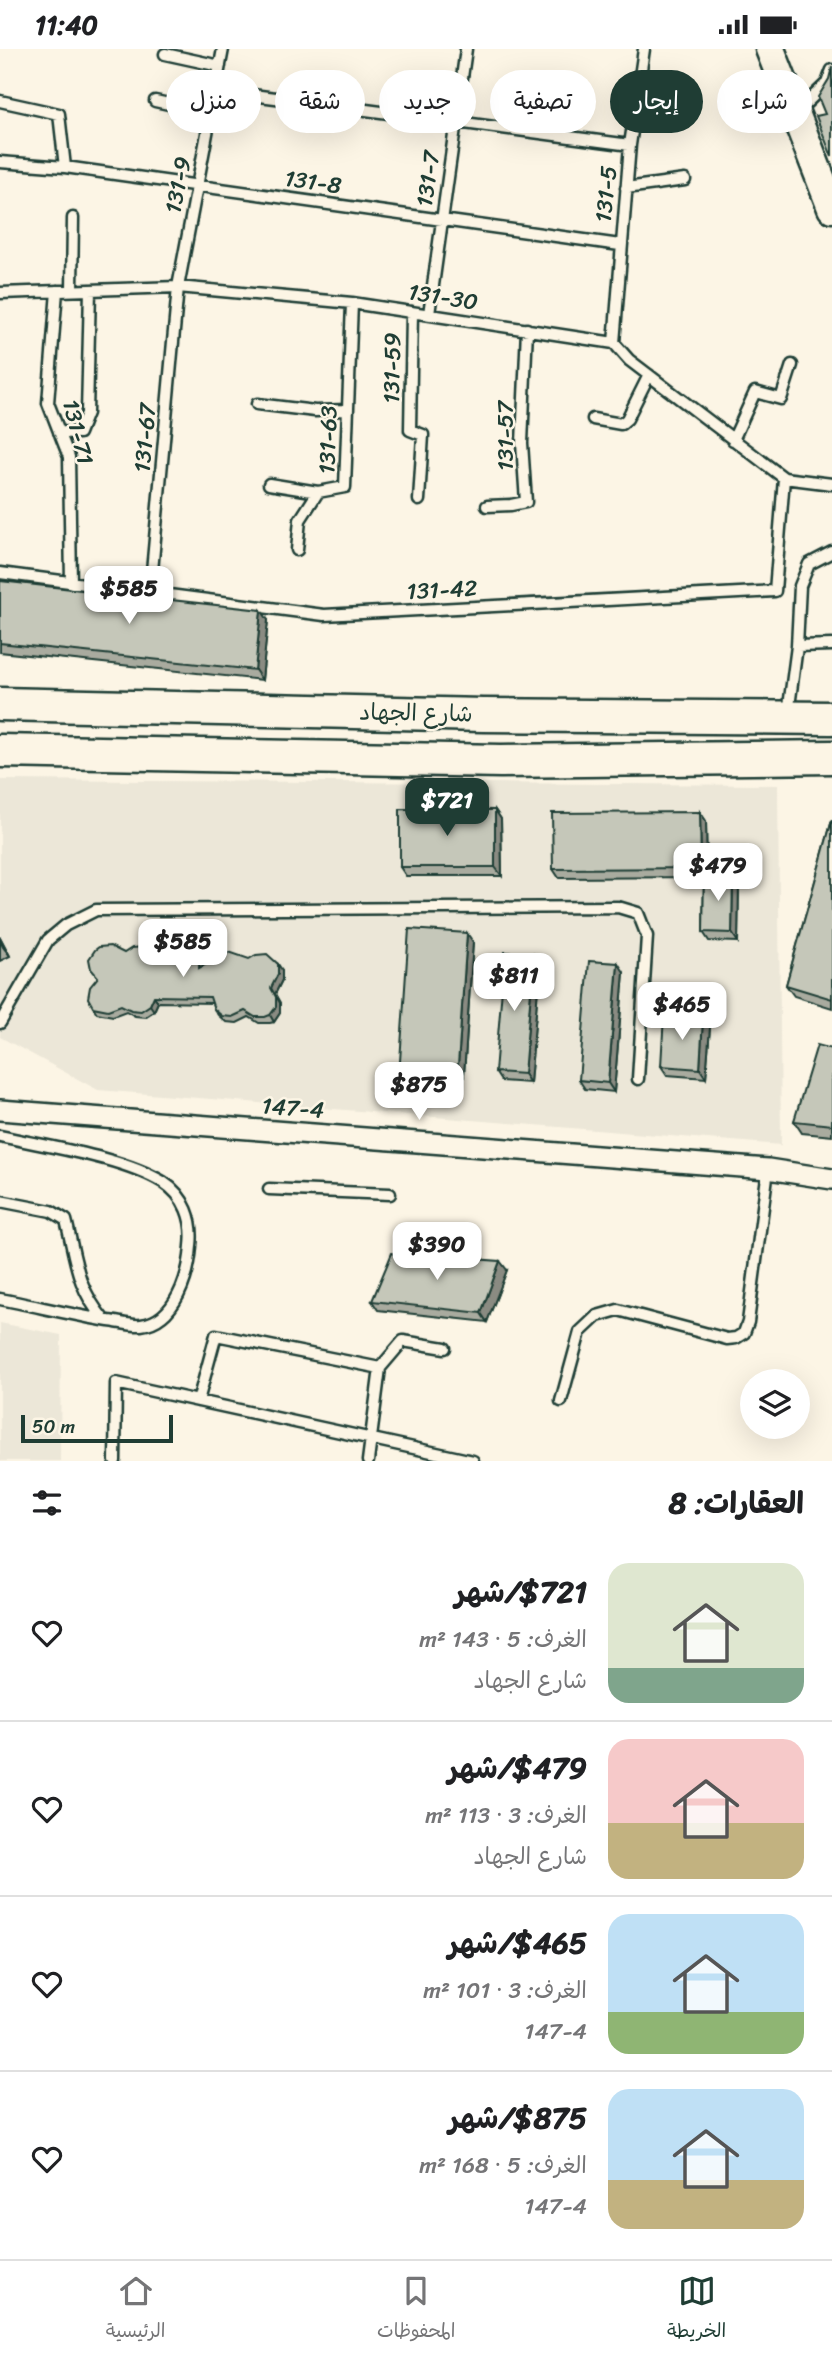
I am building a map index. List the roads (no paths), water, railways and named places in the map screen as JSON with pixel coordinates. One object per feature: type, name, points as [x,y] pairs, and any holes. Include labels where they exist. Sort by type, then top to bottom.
[{"type":"main road","name":"شارع الجهاد","points":[[0,704],[483,715],[832,719]]},
{"type":"main road","name":"شارع الجهاد","points":[[0,751],[501,761],[832,757]]},
{"type":"street","points":[[770,49],[778,70]]},
{"type":"street","points":[[802,133],[832,208]]},
{"type":"street","name":"147-4","points":[[0,1109],[768,1169],[832,1179]]},
{"type":"lane","name":"131-9","points":[[219,70],[223,49]]},
{"type":"lane","name":"131-7","points":[[463,70],[466,49]]},
{"type":"lane","name":"131-5","points":[[614,343],[630,145],[645,49]]},
{"type":"lane","points":[[165,54],[220,66]]},
{"type":"lane","points":[[812,98],[827,83],[832,70]]},
{"type":"lane","points":[[261,96],[379,111]]},
{"type":"lane","points":[[0,101],[59,114],[65,167]]},
{"type":"lane","points":[[155,101],[166,103]]},
{"type":"lane","points":[[476,124],[630,145]]},
{"type":"lane","name":"131-9","points":[[178,287],[207,133]]},
{"type":"lane","name":"131-7","points":[[429,314],[454,133]]},
{"type":"lane","name":"131-8","points":[[0,162],[65,167],[197,184],[620,245]]},
{"type":"lane","points":[[626,188],[685,180]]},
{"type":"lane","points":[[72,290],[73,218]]},
{"type":"lane","name":"131-30","points":[[0,293],[178,287],[352,303],[614,343]]},
{"type":"lane","name":"131-67","points":[[150,593],[178,287]]},
{"type":"lane","points":[[59,432],[79,433],[87,413],[90,290]]},
{"type":"lane","name":"131-71","points":[[57,291],[48,403],[69,457],[71,583]]},
{"type":"lane","name":"131-63","points":[[297,550],[300,520],[318,492],[345,487],[352,303]]},
{"type":"lane","name":"131-59","points":[[412,312],[410,430],[424,435],[419,500]]},
{"type":"lane","name":"131-57","points":[[486,506],[526,502],[522,443],[527,329]]},
{"type":"lane","points":[[614,343],[629,360],[784,478],[832,484]]},
{"type":"lane","points":[[733,440],[755,392],[781,399],[792,365]]},
{"type":"lane","points":[[593,419],[621,423],[627,419],[649,375]]},
{"type":"lane","points":[[257,404],[315,411],[348,410]]},
{"type":"lane","name":"131-42","points":[[0,573],[324,615],[775,591],[784,478]]},
{"type":"lane","points":[[269,484],[318,492]]},
{"type":"lane","points":[[788,718],[797,646],[800,586],[809,564],[832,552]]},
{"type":"lane","points":[[797,646],[832,645]]},
{"type":"lane","points":[[0,1023],[48,940],[66,925],[96,910],[618,907],[638,913],[647,936],[638,1079]]},
{"type":"lane","points":[[0,1136],[120,1163],[165,1183],[183,1201],[190,1220],[190,1262],[175,1301],[163,1315],[140,1325],[0,1299]]},
{"type":"lane","points":[[561,1401],[580,1332],[597,1316],[618,1310],[727,1339],[744,1333],[748,1322],[768,1169]]},
{"type":"lane","points":[[269,1189],[390,1194]]},
{"type":"lane","points":[[0,1201],[51,1211],[66,1220],[79,1281],[90,1303],[104,1320]]},
{"type":"lane","points":[[198,1401],[216,1335],[380,1368]]},
{"type":"lane","points":[[368,1461],[380,1368],[403,1341],[445,1348]]},
{"type":"lane","points":[[115,1461],[116,1383],[473,1461]]}]
